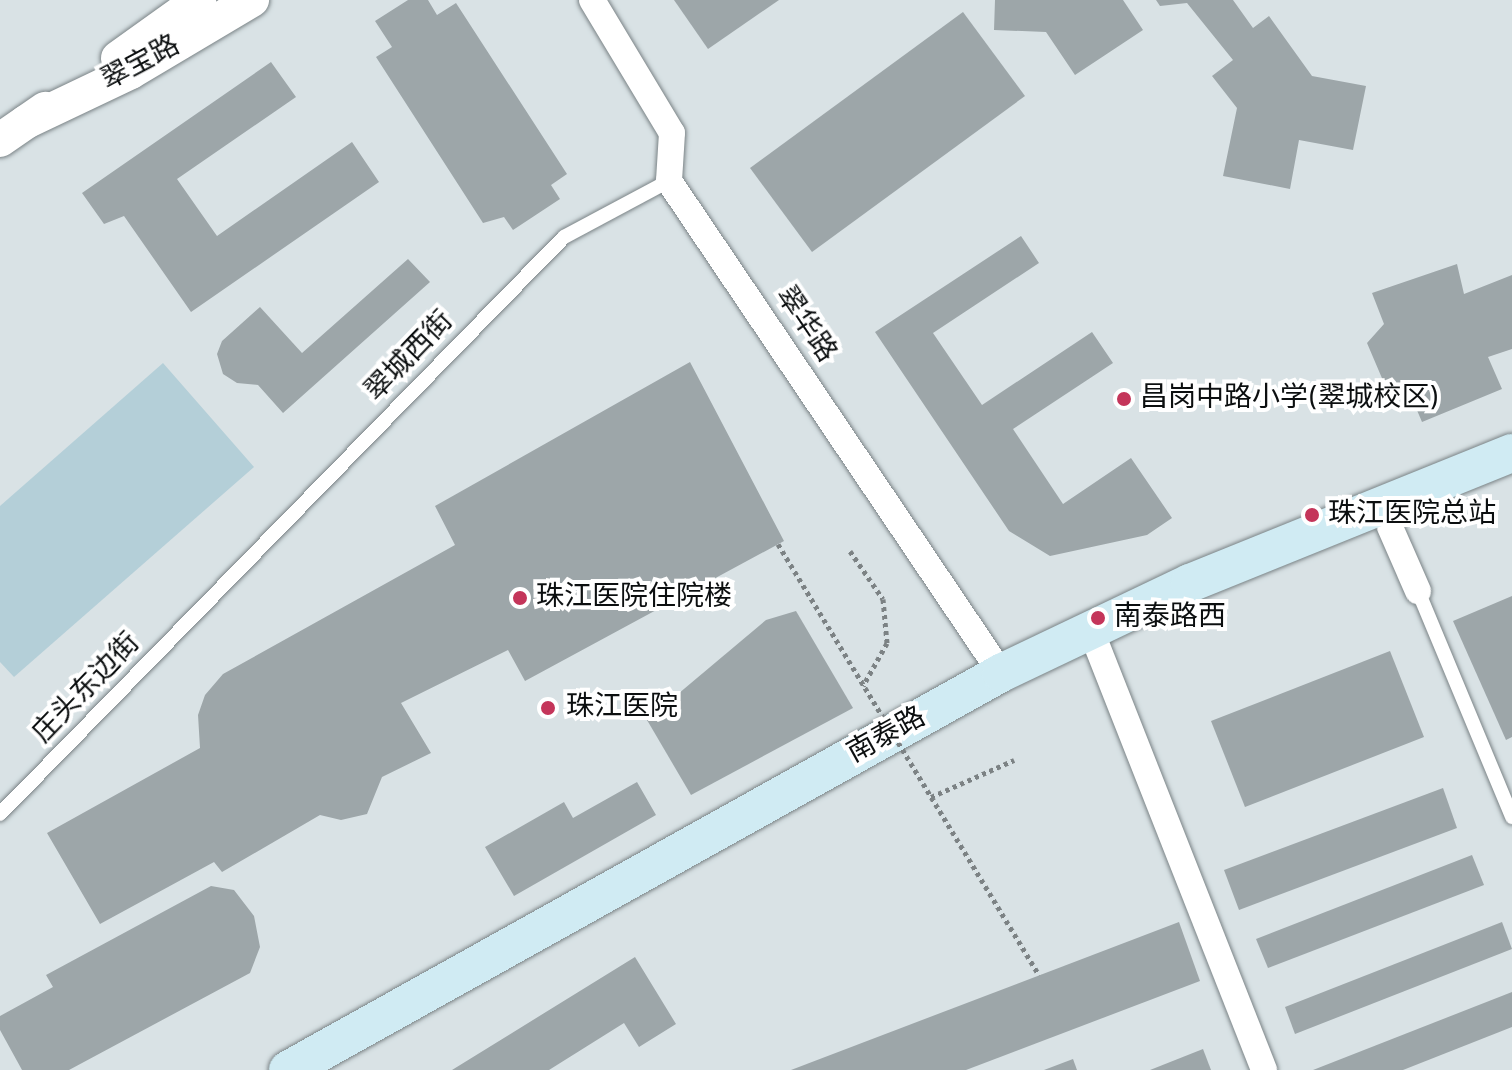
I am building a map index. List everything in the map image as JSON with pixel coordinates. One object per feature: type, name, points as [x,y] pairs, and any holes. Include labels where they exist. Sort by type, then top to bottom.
[{"type":"main road","name":"南泰路","points":[[324,1070],[1094,638],[1512,453]]},
{"type":"main road","name":"南泰路","points":[[288,1070],[1001,673],[1512,479]]},
{"type":"street","name":"翠宝路","points":[[13,131],[199,0]]},
{"type":"street","name":"翠宝路","points":[[13,131],[131,72],[252,0]]},
{"type":"street","points":[[592,0],[672,133],[669,181]]},
{"type":"street","name":"翠华路","points":[[669,181],[1001,673]]},
{"type":"street","points":[[1390,527],[1418,591]]},
{"type":"street","points":[[1094,638],[1264,1070]]},
{"type":"lane","name":"翠城西街","points":[[210,600],[564,237],[669,181]]},
{"type":"lane","points":[[1418,591],[1512,817]]},
{"type":"lane","name":"庄头东边街","points":[[0,814],[210,600]]},
{"type":"path","points":[[778,544],[1039,975]]},
{"type":"path","points":[[850,551],[883,599],[887,643],[863,686]]},
{"type":"path","points":[[931,797],[1014,760]]},
{"type":"shaded area","points":[[163,363],[254,467],[14,677],[0,662],[0,506]]},
{"type":"building","points":[[408,0],[428,0],[437,15],[456,3],[567,174],[551,185],[560,199],[513,230],[504,217],[483,223],[376,57],[392,47],[375,21]]},
{"type":"building","points":[[674,0],[779,0],[708,49]]},
{"type":"building","points":[[995,0],[1123,0],[1143,30],[1075,75],[1046,32],[994,30]]},
{"type":"building","points":[[1156,0],[1233,0],[1253,28],[1269,16],[1312,76],[1366,86],[1353,150],[1299,140],[1290,189],[1223,176],[1237,108],[1212,76],[1233,60],[1187,3],[1160,6]]},
{"type":"building","points":[[963,12],[1025,96],[812,252],[750,168]]},
{"type":"building","points":[[271,62],[296,97],[177,179],[217,236],[352,142],[379,182],[191,312],[124,216],[104,224],[82,193]]},
{"type":"building","points":[[1021,236],[1039,263],[933,333],[982,405],[1092,332],[1113,363],[1013,429],[1063,504],[1131,458],[1172,518],[1147,535],[1050,556],[1009,531],[875,332]]},
{"type":"building","points":[[408,259],[430,282],[283,413],[258,385],[237,383],[223,374],[217,354],[222,341],[260,307],[302,353]]},
{"type":"building","points":[[1457,264],[1464,294],[1512,275],[1512,349],[1488,357],[1502,389],[1422,422],[1405,382],[1387,390],[1367,343],[1384,324],[1372,293]]},
{"type":"building","name":"珠江医院住院楼","points":[[690,362],[784,541],[525,681],[508,650],[401,703],[431,753],[382,777],[367,814],[341,820],[320,815],[222,872],[214,862],[100,924],[47,833],[200,748],[198,715],[205,695],[223,674],[455,545],[435,506]]},
{"type":"building","points":[[1512,596],[1512,737],[1506,740],[1453,621]]},
{"type":"building","points":[[796,611],[853,708],[691,795],[647,720],[766,620]]},
{"type":"building","points":[[1390,651],[1424,737],[1245,807],[1211,721]]},
{"type":"building","points":[[637,782],[656,815],[514,896],[485,847],[564,802],[573,818]]},
{"type":"building","points":[[1443,788],[1457,828],[1239,910],[1224,870]]},
{"type":"building","points":[[1472,855],[1484,885],[1268,968],[1256,939]]},
{"type":"building","points":[[211,886],[234,890],[254,916],[260,947],[250,973],[69,1070],[22,1070],[0,1030],[0,1016],[53,987],[46,975]]},
{"type":"building","points":[[1179,922],[1200,981],[966,1070],[791,1070]]},
{"type":"building","points":[[1502,922],[1512,949],[1295,1034],[1285,1007]]},
{"type":"building","points":[[635,957],[676,1024],[639,1047],[624,1023],[549,1070],[452,1070]]},
{"type":"building","points":[[1512,992],[1512,1027],[1403,1070],[1313,1070]]},
{"type":"building","points":[[1203,1049],[1211,1070],[1150,1070]]},
{"type":"building","points":[[1073,1059],[1077,1070],[1044,1070]]},
{"type":"place","name":"昌岗中路小学(翠城校区)","points":[[1124,399]]},
{"type":"place","name":"珠江医院总站","points":[[1312,515]]},
{"type":"place","name":"珠江医院住院楼","points":[[520,598]]},
{"type":"place","name":"南泰路西","points":[[1098,618]]},
{"type":"place","name":"珠江医院","points":[[548,708]]}]
